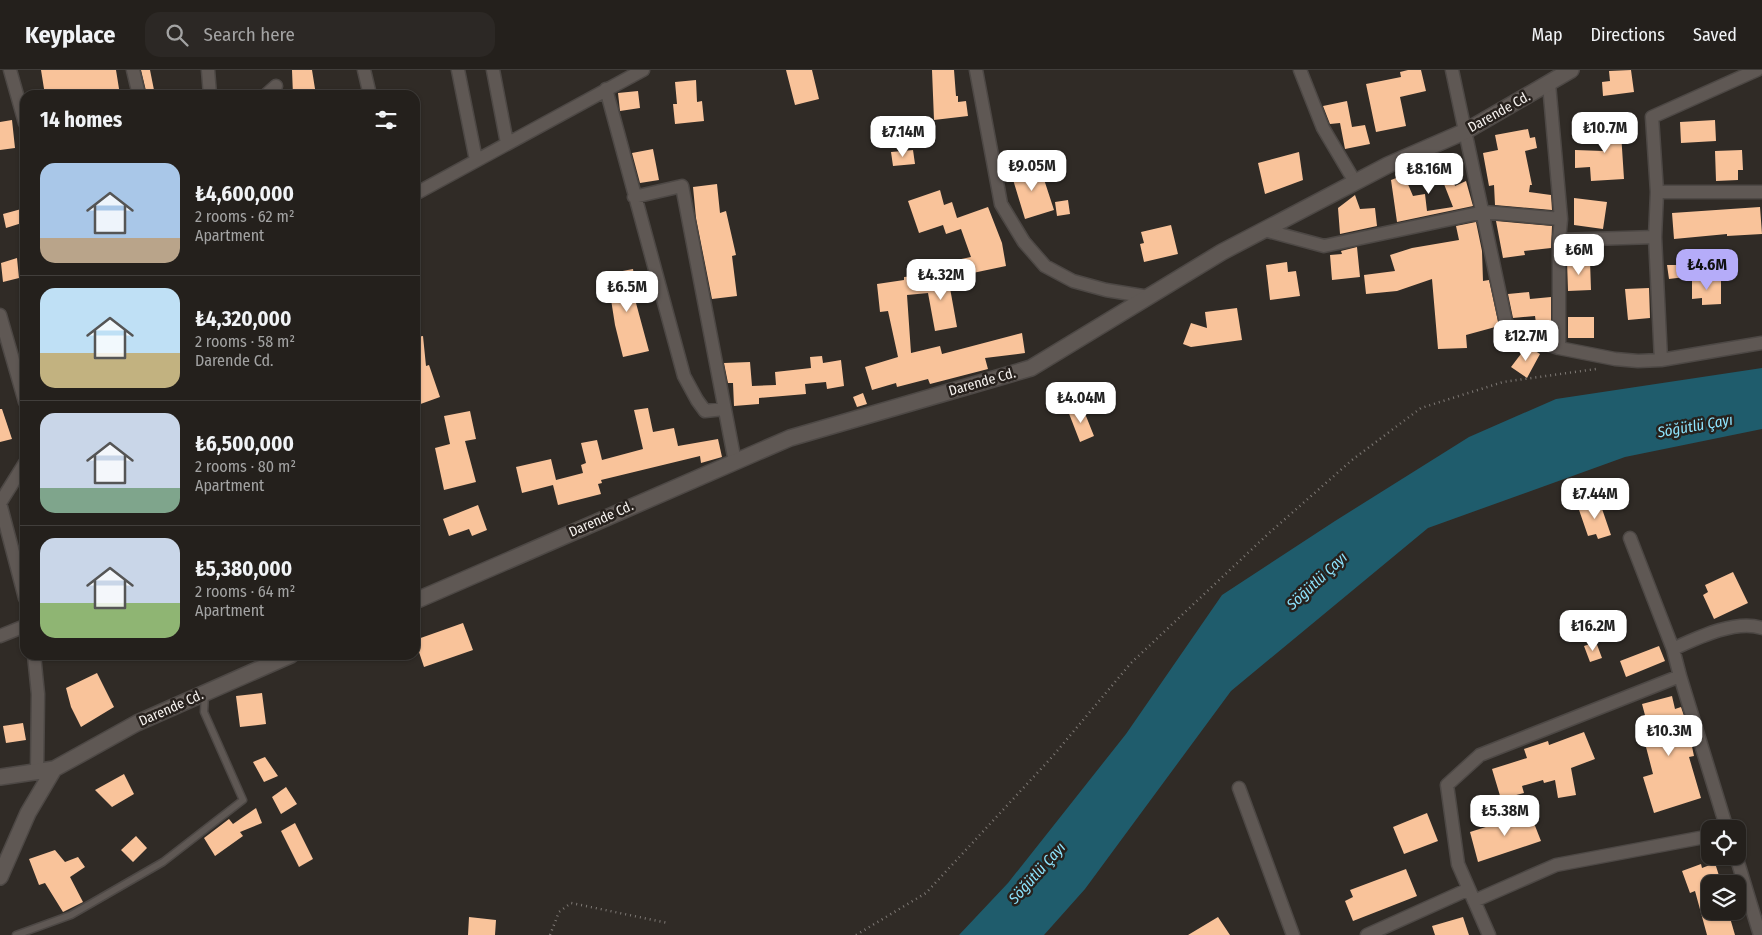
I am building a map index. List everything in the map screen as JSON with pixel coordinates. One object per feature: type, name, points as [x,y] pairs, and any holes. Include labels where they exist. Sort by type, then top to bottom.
[{"type":"street","points":[[10,70],[20,105]]},
{"type":"street","points":[[133,70],[139,90]]},
{"type":"street","points":[[208,70],[210,90]]},
{"type":"street","points":[[364,70],[369,90]]},
{"type":"street","points":[[458,70],[476,160]]},
{"type":"street","points":[[492,70],[507,143]]},
{"type":"street","points":[[420,191],[606,88],[643,70]]},
{"type":"street","points":[[976,70],[1001,204],[1024,242],[1045,266],[1073,281],[1106,290],[1149,297]]},
{"type":"street","points":[[1300,70],[1323,128],[1356,182]]},
{"type":"street","points":[[1452,70],[1484,212],[1506,322],[1522,336],[1560,348],[1615,359],[1638,361],[1662,360],[1762,343]]},
{"type":"street","name":"Darende Cd.","points":[[420,596],[790,438],[1031,368],[1222,252],[1388,165],[1466,131],[1570,70]]},
{"type":"street","points":[[1662,360],[1655,237],[1657,192],[1652,117],[1757,70]]},
{"type":"street","points":[[1549,84],[1561,219],[1559,240],[1560,348]]},
{"type":"street","points":[[606,88],[684,376],[705,411],[724,409]]},
{"type":"street","points":[[634,197],[682,186],[735,462]]},
{"type":"street","points":[[1657,192],[1762,192]]},
{"type":"street","points":[[1264,230],[1324,246],[1484,212],[1561,219]]},
{"type":"street","points":[[1559,240],[1655,237]]},
{"type":"street","points":[[0,315],[20,385]]},
{"type":"street","points":[[20,471],[0,503],[20,579]]},
{"type":"street","points":[[1630,538],[1673,649],[1724,820]]},
{"type":"street","points":[[1673,649],[1710,631],[1754,625],[1762,628]]},
{"type":"street","points":[[0,636],[20,628]]},
{"type":"street","points":[[35,660],[38,694],[37,772]]},
{"type":"street","name":"Darende Cd.","points":[[54,769],[137,723],[281,660]]},
{"type":"street","points":[[1489,935],[1458,864],[1447,785],[1480,755],[1680,676]]},
{"type":"street","points":[[0,777],[54,769]]},
{"type":"street","points":[[0,877],[28,813],[54,769]]},
{"type":"street","points":[[1239,788],[1293,935]]},
{"type":"street","points":[[1367,935],[1556,865],[1701,838]]},
{"type":"street","points":[[1739,865],[1760,935]]},
{"type":"lane","points":[[16,935],[71,914],[163,862],[243,800],[204,712],[205,693]]},
{"type":"path","points":[[856,935],[926,893],[1052,757],[1131,663],[1268,534],[1352,460],[1421,408],[1503,382],[1602,368]]},
{"type":"path","points":[[550,935],[559,912],[571,903],[668,923]]},
{"type":"water","name":"Söğütlü Çayı","points":[[1762,368],[1762,429],[1625,457],[1428,528],[1231,691],[1085,889],[1044,935],[959,935],[1008,883],[1126,734],[1222,595],[1469,437],[1556,399]]},
{"type":"building","points":[[41,70],[116,70],[119,90],[44,90]]},
{"type":"building","points":[[141,70],[150,70],[154,90],[146,90]]},
{"type":"building","points":[[292,70],[312,70],[315,90],[293,90]]},
{"type":"building","points":[[786,70],[812,70],[819,99],[795,105]]},
{"type":"building","points":[[932,70],[954,70],[956,96],[958,96],[958,102],[966,101],[968,116],[934,120]]},
{"type":"building","points":[[1421,70],[1426,91],[1400,97],[1406,126],[1376,132],[1366,84],[1401,77],[1400,72]]},
{"type":"building","points":[[1631,70],[1634,92],[1603,96],[1602,82],[1610,81],[1609,71]]},
{"type":"building","points":[[696,80],[697,102],[702,101],[704,121],[675,124],[673,104],[677,104],[675,82]]},
{"type":"building","points":[[638,91],[640,108],[620,111],[618,93]]},
{"type":"building","points":[[1347,101],[1352,127],[1365,125],[1370,144],[1345,149],[1340,123],[1330,124],[1323,106]]},
{"type":"building","points":[[1620,117],[1624,179],[1591,181],[1590,167],[1575,168],[1575,150],[1603,151],[1601,119]]},
{"type":"building","points":[[12,120],[15,148],[0,150],[0,122]]},
{"type":"building","points":[[1715,120],[1716,141],[1681,143],[1680,122]]},
{"type":"building","points":[[1528,129],[1530,138],[1535,137],[1537,148],[1525,151],[1532,185],[1530,185],[1529,192],[1551,195],[1552,210],[1495,205],[1494,185],[1489,186],[1483,153],[1498,150],[1495,135]]},
{"type":"building","points":[[653,149],[659,180],[640,183],[632,153]]},
{"type":"building","points":[[913,150],[915,164],[893,166],[891,152]]},
{"type":"building","points":[[1742,150],[1743,170],[1738,170],[1738,180],[1716,181],[1715,151]]},
{"type":"building","points":[[1299,152],[1303,180],[1265,194],[1258,163]]},
{"type":"building","points":[[1447,159],[1455,186],[1466,181],[1473,206],[1397,222],[1391,180],[1404,175],[1413,196],[1425,194],[1427,211],[1453,207],[1442,179],[1434,181],[1429,164]]},
{"type":"building","points":[[1039,164],[1054,210],[1025,219],[1011,173]]},
{"type":"building","points":[[717,184],[720,213],[726,211],[736,255],[732,256],[737,296],[712,299],[696,218],[693,187]]},
{"type":"building","points":[[940,190],[944,205],[952,202],[957,218],[988,207],[1002,243],[1006,266],[968,274],[969,286],[950,288],[957,327],[935,331],[928,293],[907,295],[911,353],[940,346],[942,354],[1022,333],[1025,353],[985,358],[988,369],[930,384],[928,379],[897,387],[896,383],[872,390],[865,367],[898,357],[888,311],[880,312],[877,284],[904,280],[904,277],[935,274],[932,265],[971,257],[961,229],[946,234],[943,225],[919,233],[908,201]]},
{"type":"building","points":[[1355,195],[1360,209],[1375,208],[1377,226],[1340,234],[1338,208]]},
{"type":"building","points":[[1574,198],[1607,202],[1603,229],[1574,225]]},
{"type":"building","points":[[1068,200],[1070,214],[1057,216],[1055,202]]},
{"type":"building","points":[[1760,207],[1762,234],[1727,236],[1727,234],[1674,239],[1672,213]]},
{"type":"building","points":[[20,209],[20,224],[6,228],[3,214]]},
{"type":"building","points":[[1496,221],[1552,226],[1551,248],[1524,251],[1525,255],[1503,258]]},
{"type":"building","points":[[1476,222],[1482,251],[1483,281],[1489,280],[1499,326],[1466,335],[1467,348],[1438,349],[1432,279],[1397,291],[1366,294],[1364,275],[1395,271],[1390,255],[1412,248],[1459,240],[1456,226]]},
{"type":"building","points":[[1171,225],[1178,254],[1144,262],[1140,244],[1144,243],[1141,232]]},
{"type":"building","points":[[1357,247],[1360,277],[1332,280],[1330,255],[1342,254],[1341,251]]},
{"type":"building","points":[[17,258],[19,278],[3,282],[1,263]]},
{"type":"building","points":[[1567,261],[1590,261],[1591,290],[1568,291]]},
{"type":"building","points":[[1287,262],[1288,272],[1296,271],[1300,296],[1270,300],[1266,265]]},
{"type":"building","points":[[1667,265],[1684,265],[1685,277],[1669,279]]},
{"type":"building","points":[[633,269],[638,302],[636,303],[649,351],[623,357],[615,325],[607,274]]},
{"type":"building","points":[[1721,278],[1721,304],[1702,305],[1702,298],[1692,299],[1692,280]]},
{"type":"building","points":[[1649,288],[1650,318],[1628,320],[1625,289]]},
{"type":"building","points":[[1529,292],[1530,299],[1551,297],[1551,321],[1536,323],[1535,316],[1513,318],[1508,294]]},
{"type":"building","points":[[1237,308],[1242,340],[1191,347],[1183,344],[1191,323],[1207,328],[1205,312]]},
{"type":"building","points":[[1568,317],[1594,317],[1594,338],[1568,338]]},
{"type":"building","points":[[420,336],[423,336],[426,366],[429,365],[440,397],[420,404]]},
{"type":"building","points":[[1527,346],[1540,354],[1527,378],[1511,367]]},
{"type":"building","points":[[822,356],[823,363],[841,360],[844,386],[827,389],[826,382],[805,384],[806,394],[759,398],[759,404],[734,406],[733,383],[728,383],[724,363],[750,362],[752,386],[776,385],[775,372],[811,368],[810,357]]},
{"type":"building","points":[[863,393],[867,404],[857,407],[853,397]]},
{"type":"building","points":[[1082,406],[1094,436],[1080,442],[1068,411]]},
{"type":"building","points":[[648,408],[653,432],[674,428],[678,446],[718,439],[722,457],[701,463],[700,456],[601,480],[602,483],[598,484],[601,494],[558,505],[553,485],[522,493],[516,467],[551,459],[556,480],[583,473],[581,465],[586,463],[581,443],[597,440],[602,460],[643,449],[634,410]]},
{"type":"building","points":[[0,409],[2,409],[12,439],[0,442]]},
{"type":"building","points":[[470,411],[476,439],[465,441],[476,482],[444,490],[435,448],[450,444],[444,416]]},
{"type":"building","points":[[1599,500],[1611,535],[1598,539],[1596,534],[1588,536],[1578,507]]},
{"type":"building","points":[[478,505],[487,530],[472,536],[469,529],[449,536],[443,519]]},
{"type":"building","points":[[1733,572],[1748,603],[1714,619],[1703,595],[1708,592],[1705,585]]},
{"type":"building","points":[[463,623],[473,650],[424,667],[420,655],[420,638]]},
{"type":"building","points":[[1596,642],[1602,658],[1590,662],[1584,646]]},
{"type":"building","points":[[1659,646],[1665,661],[1626,677],[1620,661]]},
{"type":"building","points":[[97,673],[114,707],[81,727],[71,707],[66,688]]},
{"type":"building","points":[[262,693],[266,724],[240,727],[236,696]]},
{"type":"building","points":[[1672,696],[1675,709],[1681,707],[1688,728],[1694,756],[1689,757],[1701,798],[1654,813],[1643,777],[1653,774],[1646,747],[1653,745],[1642,704]]},
{"type":"building","points":[[23,723],[26,740],[6,743],[3,726]]},
{"type":"building","points":[[1584,732],[1595,759],[1571,768],[1576,795],[1558,798],[1555,780],[1544,783],[1543,780],[1522,786],[1524,793],[1501,799],[1492,769],[1527,758],[1524,749],[1548,741],[1549,745]]},
{"type":"building","points":[[265,757],[278,776],[264,782],[253,762]]},
{"type":"building","points":[[124,774],[134,794],[112,807],[95,790]]},
{"type":"building","points":[[286,787],[297,804],[281,814],[272,797]]},
{"type":"building","points":[[256,808],[262,823],[240,832],[243,836],[215,856],[204,838],[229,819],[233,824]]},
{"type":"building","points":[[1427,813],[1438,841],[1404,854],[1393,827]]},
{"type":"building","points":[[1530,813],[1541,841],[1478,862],[1470,832]]},
{"type":"building","points":[[295,823],[313,859],[299,867],[281,831]]},
{"type":"building","points":[[136,836],[147,848],[133,862],[121,850]]},
{"type":"building","points":[[55,850],[65,862],[78,857],[85,867],[70,877],[83,902],[63,912],[45,883],[39,885],[29,859]]},
{"type":"building","points":[[1701,864],[1702,868],[1716,865],[1719,875],[1701,875],[1701,913],[1695,891],[1690,893],[1682,871]]},
{"type":"building","points":[[1406,869],[1417,896],[1353,921],[1345,901],[1353,897],[1350,890]]},
{"type":"building","points":[[469,917],[496,920],[495,935],[468,935]]},
{"type":"building","points":[[1218,917],[1230,935],[1188,935]]},
{"type":"building","points":[[1463,917],[1469,935],[1435,935],[1432,926]]},
{"type":"building","points":[[1703,920],[1731,920],[1735,935],[1707,935]]}]
